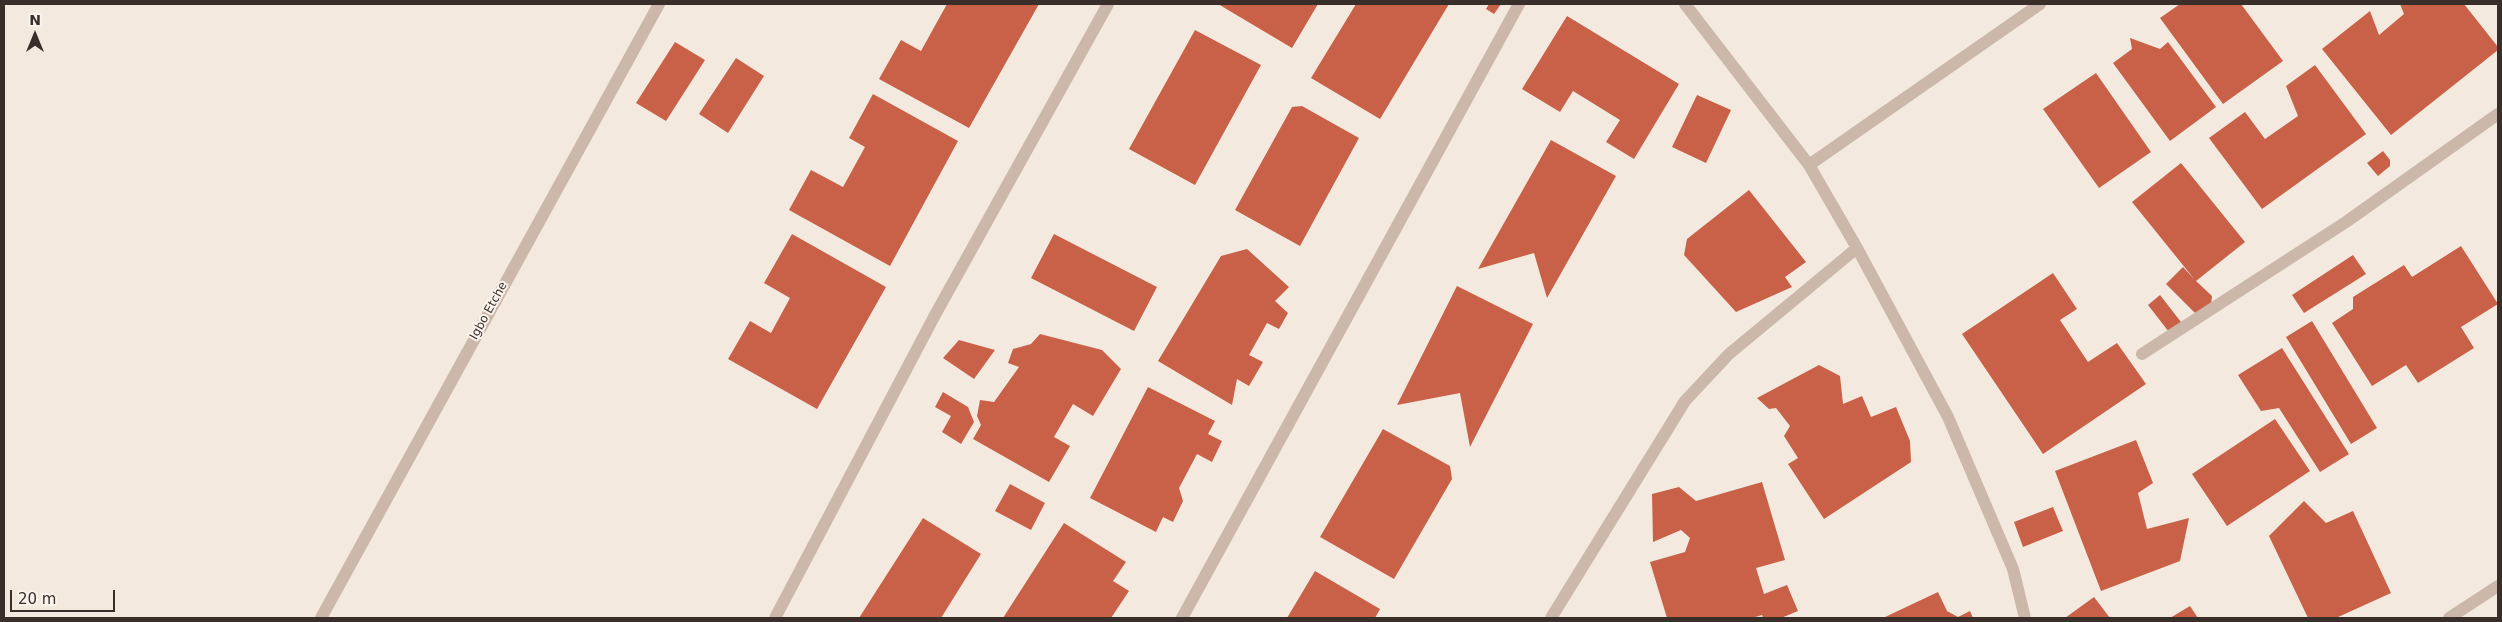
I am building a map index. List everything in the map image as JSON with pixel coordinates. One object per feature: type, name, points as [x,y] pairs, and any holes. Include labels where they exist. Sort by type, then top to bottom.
[{"type":"street","name":"Igbo Etche","points":[[321,618],[659,4]]},
{"type":"street","points":[[775,618],[935,315],[1108,4]]},
{"type":"street","points":[[1182,618],[1519,4]]},
{"type":"street","points":[[1685,4],[1809,165],[1857,248],[1948,417],[2012,570],[2025,618]]},
{"type":"street","points":[[1809,165],[2040,4]]},
{"type":"street","points":[[2142,354],[2346,222],[2498,114]]},
{"type":"street","points":[[1551,618],[1684,401],[1730,354],[1857,248]]},
{"type":"street","points":[[2449,618],[2498,586]]},
{"type":"building","points":[[947,4],[1039,4],[969,128],[879,79],[901,40],[921,51]]},
{"type":"building","points":[[1218,4],[1318,4],[1292,48]]},
{"type":"building","points":[[1356,4],[1449,4],[1380,119],[1311,78]]},
{"type":"building","points":[[1489,4],[1501,4],[1494,14],[1486,9]]},
{"type":"building","points":[[2180,4],[2241,4],[2283,61],[2223,104],[2160,18]]},
{"type":"building","points":[[2400,4],[2464,4],[2498,47],[2498,50],[2391,135],[2322,49],[2370,11],[2379,35],[2404,14]]},
{"type":"building","points":[[1567,16],[1679,84],[1634,159],[1606,142],[1620,120],[1573,91],[1560,112],[1522,89]]},
{"type":"building","points":[[1195,30],[1261,65],[1195,185],[1129,149]]},
{"type":"building","points":[[2130,38],[2160,49],[2168,42],[2216,107],[2170,141],[2113,63],[2132,49]]},
{"type":"building","points":[[675,42],[705,60],[666,121],[636,103]]},
{"type":"building","points":[[736,58],[764,76],[728,133],[699,114]]},
{"type":"building","points":[[2315,65],[2366,134],[2262,209],[2209,138],[2245,112],[2265,139],[2298,116],[2286,86]]},
{"type":"building","points":[[2096,73],[2151,152],[2099,188],[2043,109]]},
{"type":"building","points":[[873,94],[958,141],[890,266],[789,210],[811,170],[843,187],[865,147],[849,138]]},
{"type":"building","points":[[1697,95],[1731,110],[1706,163],[1672,147]]},
{"type":"building","points":[[1302,106],[1359,138],[1300,246],[1235,210],[1292,107]]},
{"type":"building","points":[[1551,140],[1616,176],[1547,298],[1534,253],[1478,269]]},
{"type":"building","points":[[2383,151],[2390,160],[2390,166],[2378,176],[2367,163]]},
{"type":"building","points":[[2181,163],[2245,242],[2196,281],[2212,296],[2211,305],[2199,317],[2166,284],[2183,267],[2195,280],[2132,202]]},
{"type":"building","points":[[1749,190],[1806,262],[1785,277],[1792,287],[1736,312],[1684,255],[1687,239]]},
{"type":"building","points":[[792,234],[886,287],[817,409],[728,359],[750,321],[771,333],[790,298],[764,283]]},
{"type":"building","points":[[1054,234],[1157,287],[1134,331],[1031,278]]},
{"type":"building","points":[[2461,246],[2498,304],[2461,327],[2474,348],[2418,383],[2406,365],[2372,386],[2332,323],[2353,309],[2353,297],[2404,265],[2412,277]]},
{"type":"building","points":[[1247,249],[1289,287],[1275,301],[1288,313],[1279,329],[1267,323],[1249,355],[1263,362],[1249,386],[1237,379],[1232,405],[1158,361],[1221,256]]},
{"type":"building","points":[[2353,255],[2366,274],[2304,313],[2292,295]]},
{"type":"building","points":[[2053,273],[2077,309],[2060,320],[2088,362],[2117,343],[2146,384],[2043,454],[1962,334]]},
{"type":"building","points":[[1457,286],[1533,324],[1470,447],[1460,393],[1397,405]]},
{"type":"building","points":[[2160,295],[2181,322],[2169,332],[2148,305]]},
{"type":"building","points":[[2312,321],[2377,428],[2351,444],[2286,337]]},
{"type":"building","points":[[1040,334],[1102,350],[1121,369],[1093,416],[1073,404],[1054,437],[1070,446],[1049,482],[973,439],[981,425],[977,416],[980,400],[994,402],[1019,367],[1008,363],[1013,349],[1031,344]]},
{"type":"building","points":[[959,340],[995,350],[974,379],[943,358]]},
{"type":"building","points":[[2282,348],[2349,454],[2320,472],[2279,408],[2261,411],[2238,375]]},
{"type":"building","points":[[1819,365],[1840,376],[1843,404],[1862,396],[1871,417],[1896,407],[1910,441],[1911,462],[1824,519],[1788,464],[1798,458],[1784,436],[1790,426],[1776,408],[1769,409],[1757,398]]},
{"type":"building","points":[[1148,387],[1215,421],[1208,434],[1222,441],[1212,462],[1197,454],[1179,488],[1183,501],[1173,522],[1163,517],[1156,532],[1090,498]]},
{"type":"building","points":[[943,392],[968,407],[974,422],[961,444],[942,432],[951,416],[935,407]]},
{"type":"building","points":[[2275,419],[2310,471],[2227,526],[2192,474]]},
{"type":"building","points":[[1383,429],[1450,466],[1452,479],[1394,579],[1320,537]]},
{"type":"building","points":[[2136,440],[2153,483],[2138,493],[2147,529],[2189,518],[2180,561],[2101,591],[2055,471]]},
{"type":"building","points":[[1762,482],[1785,560],[1756,568],[1764,594],[1787,585],[1798,611],[1781,618],[1763,618],[1762,615],[1752,618],[1667,618],[1650,562],[1685,552],[1690,538],[1681,530],[1653,542],[1652,494],[1679,487],[1696,501]]},
{"type":"building","points":[[1010,484],[1045,503],[1031,530],[995,511]]},
{"type":"building","points":[[2304,501],[2326,523],[2353,511],[2391,593],[2336,618],[2308,618],[2269,536]]},
{"type":"building","points":[[2053,507],[2063,531],[2023,547],[2014,522]]},
{"type":"building","points":[[923,518],[981,554],[941,618],[859,618]]},
{"type":"building","points":[[1064,523],[1126,562],[1113,581],[1129,591],[1111,618],[1003,618]]},
{"type":"building","points":[[1315,571],[1380,609],[1375,618],[1287,618]]},
{"type":"building","points":[[1938,592],[1947,611],[1958,617],[1970,611],[1973,618],[1883,618]]},
{"type":"building","points":[[2094,597],[2110,618],[2065,618]]},
{"type":"building","points":[[2190,606],[2198,618],[2170,618]]}]
